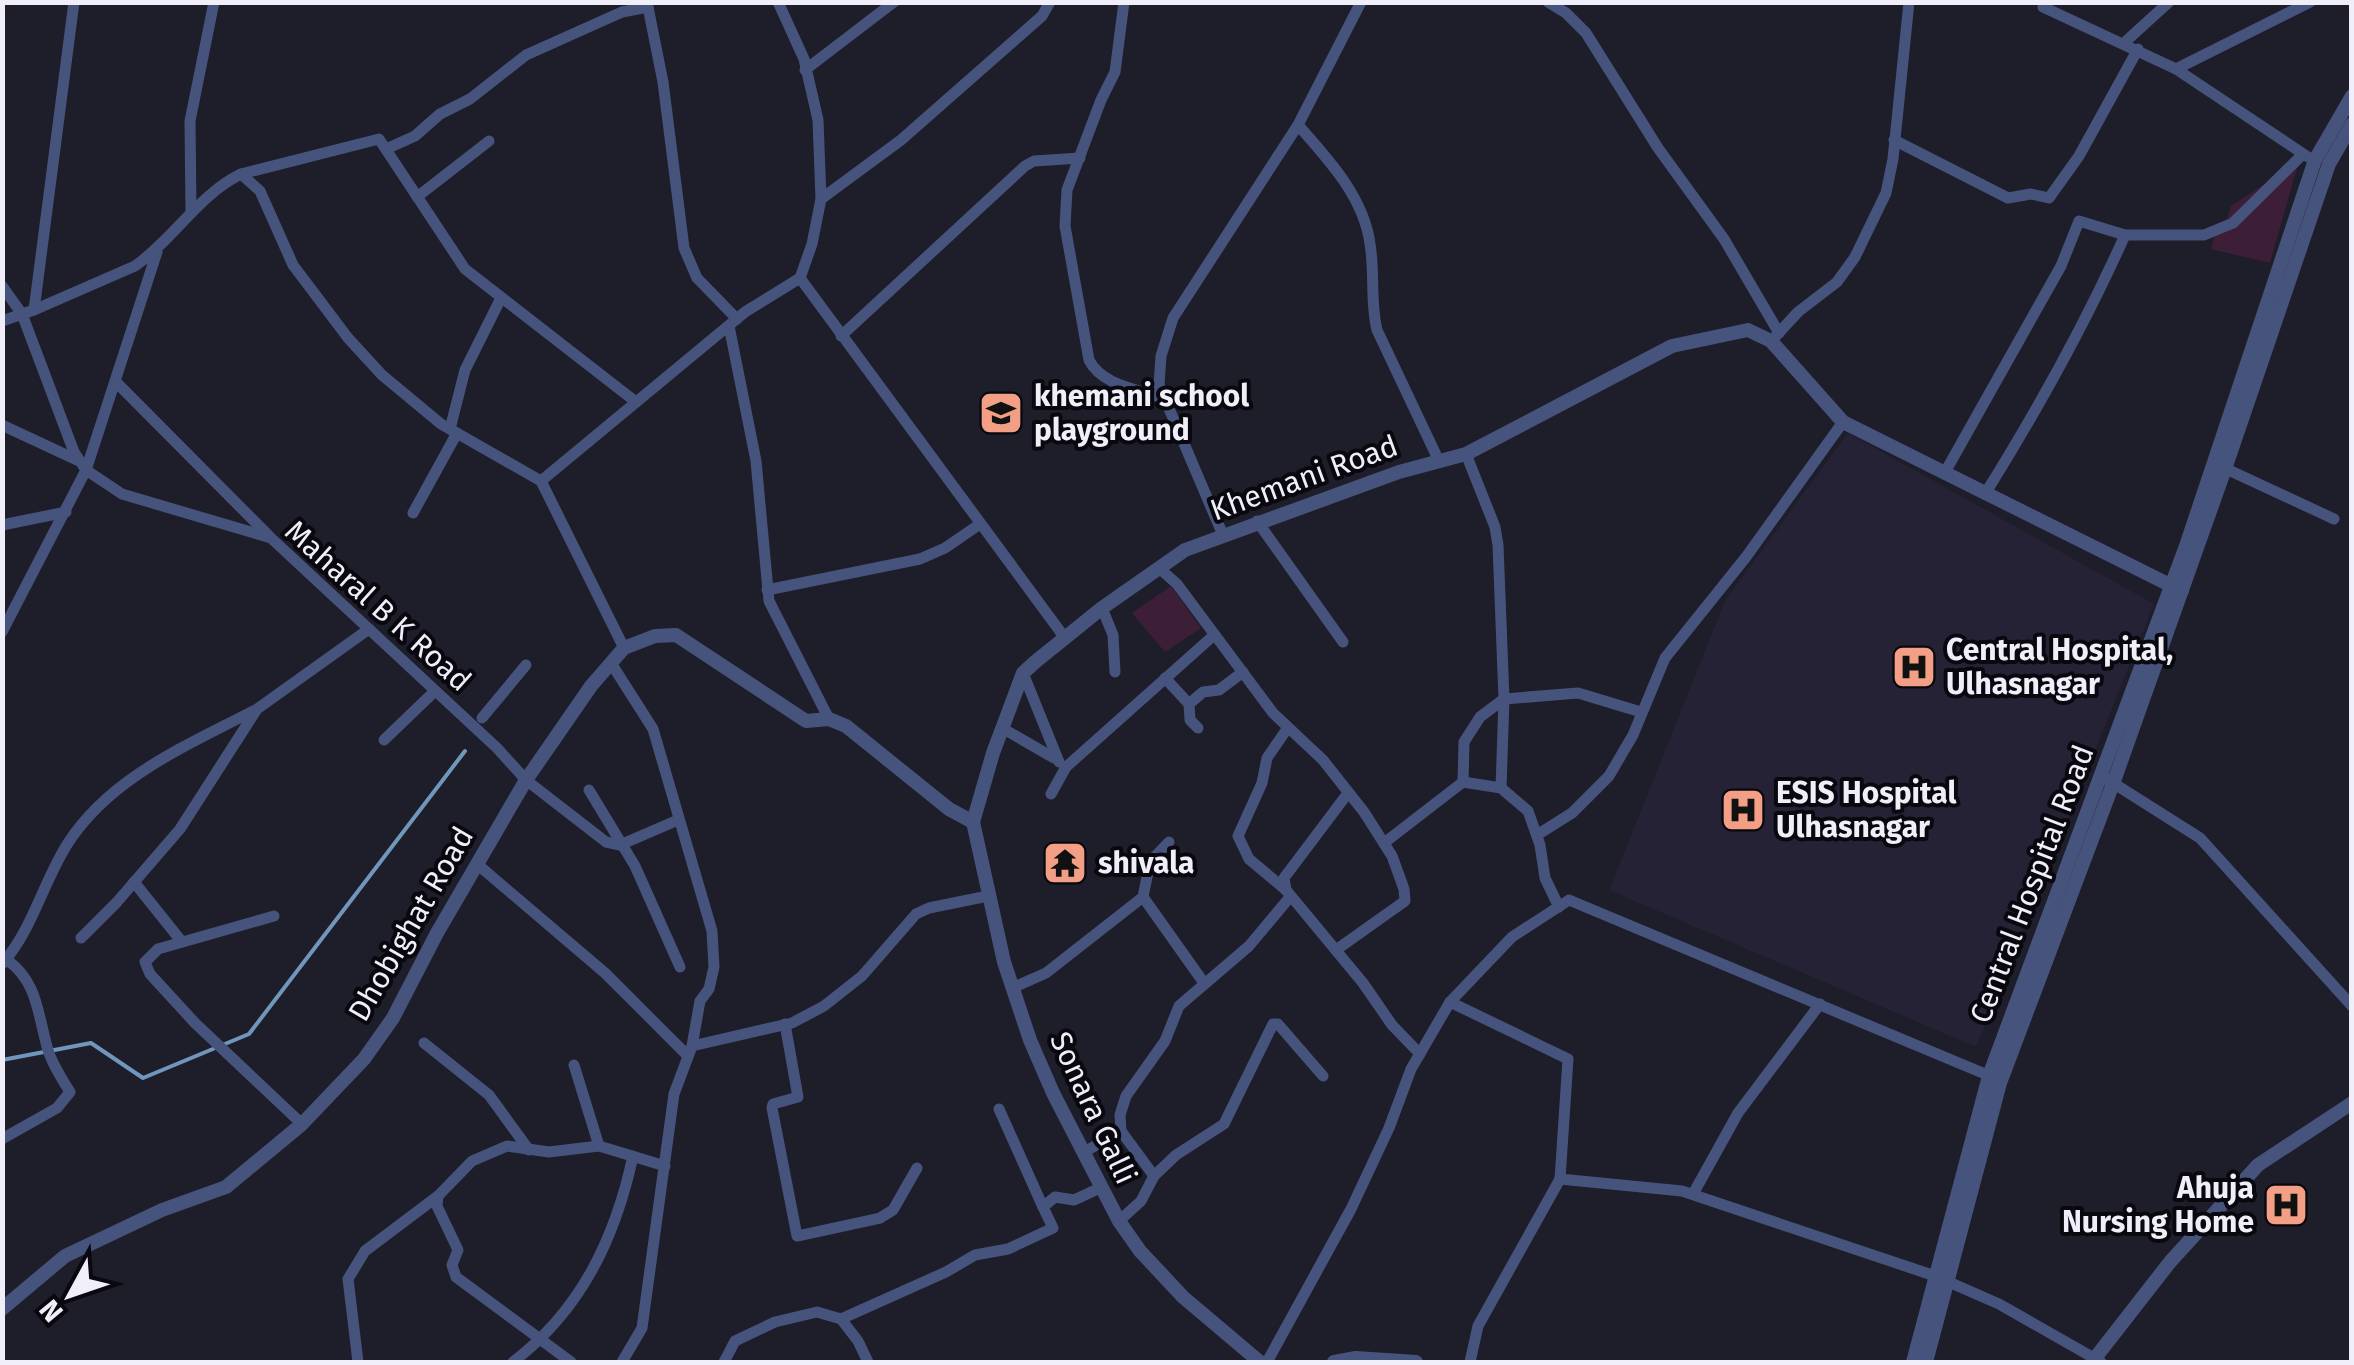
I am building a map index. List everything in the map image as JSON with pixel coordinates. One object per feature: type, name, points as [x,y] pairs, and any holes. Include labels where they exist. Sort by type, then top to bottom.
[{"type":"street","points":[[28,312],[74,2]]},
{"type":"street","points":[[191,212],[190,121],[214,2]]},
{"type":"street","points":[[541,481],[733,322],[800,278],[821,199],[818,120],[806,70],[778,2]]},
{"type":"street","points":[[806,70],[894,2]]},
{"type":"street","points":[[821,199],[902,140],[1042,16],[1050,2]]},
{"type":"street","points":[[1124,2],[1115,72],[1068,190],[1065,226],[1089,360],[1096,373],[1114,383],[1165,399]]},
{"type":"street","points":[[1223,535],[1159,385],[1160,356],[1173,318],[1298,125],[1361,2]]},
{"type":"street","points":[[1548,2],[1566,13],[1586,34],[1658,148],[1724,239],[1775,337],[1843,422],[2176,589]]},
{"type":"street","points":[[1775,337],[1798,312],[1837,282],[1855,258],[1886,193],[1908,2]]},
{"type":"street","points":[[2124,42],[2169,2]]},
{"type":"street","points":[[2176,69],[2305,3]]},
{"type":"street","points":[[1944,474],[2061,266],[2080,222],[2125,235],[2204,234],[2232,223],[2316,159],[2176,69],[2041,4]]},
{"type":"street","points":[[386,149],[415,136],[440,114],[470,99],[526,55],[608,17],[647,5],[663,82],[684,248],[697,278],[733,322],[756,461],[767,590],[776,618],[829,719]]},
{"type":"street","points":[[1894,140],[2008,198],[2030,194],[2049,198],[2079,156],[2138,49]]},
{"type":"street","name":"Central Hospital Road","points":[[1926,1362],[1942,1278],[1995,1078],[2220,466],[2316,159],[2352,96]]},
{"type":"street","name":"Central Hospital Road","points":[[2316,159],[2352,124]]},
{"type":"street","points":[[1298,125],[1333,164],[1364,218],[1370,243],[1377,330],[1438,461]]},
{"type":"street","points":[[4,319],[136,266],[228,180],[379,139],[465,269],[636,402]]},
{"type":"street","points":[[417,197],[490,141]]},
{"type":"street","points":[[841,336],[1024,166],[1034,161],[1080,158]]},
{"type":"street","points":[[241,174],[260,191],[293,264],[348,338],[403,395],[453,431],[541,481],[624,648],[655,636],[676,635],[806,721],[829,719],[846,726],[949,808],[973,822]]},
{"type":"street","points":[[1985,494],[2049,392],[2093,308],[2125,235]]},
{"type":"street","points":[[2,632],[66,512],[116,383],[158,248]]},
{"type":"street","points":[[800,278],[1065,638]]},
{"type":"street","points":[[2,286],[28,312],[81,465]]},
{"type":"street","points":[[414,513],[453,431],[465,370],[501,298]]},
{"type":"street","name":"Khemani Road","points":[[973,822],[1002,728],[1024,674],[1102,608],[1185,550],[1258,521],[1466,454],[1672,346],[1748,330],[1775,337]]},
{"type":"street","points":[[116,383],[271,538]]},
{"type":"street","points":[[1537,835],[1572,813],[1609,776],[1633,736],[1666,658],[1746,557],[1843,422]]},
{"type":"street","name":"Maharal B K Road","points":[[2,425],[81,465],[122,494],[271,538],[436,690],[526,780],[606,842],[620,845]]},
{"type":"street","points":[[1466,454],[1495,527],[1504,699],[1500,788]]},
{"type":"street","points":[[2220,466],[2334,519]]},
{"type":"street","points":[[2,525],[66,512]]},
{"type":"street","points":[[1258,521],[1343,642]]},
{"type":"street","points":[[767,590],[920,559],[946,548],[980,524]]},
{"type":"street","points":[[1159,568],[1177,584],[1212,636],[1287,730],[1323,760],[1384,843],[1404,889],[1405,901],[1336,950]]},
{"type":"street","points":[[1102,608],[1113,635],[1115,672]]},
{"type":"street","points":[[2,1138],[57,1108],[70,1092],[48,1049],[42,1014],[22,970],[5,962],[70,840],[110,796],[160,759],[257,709],[369,629]]},
{"type":"street","points":[[1051,794],[1062,765],[1212,636]]},
{"type":"street","name":"Dhobighat Road","points":[[2,1310],[65,1256],[162,1210],[226,1186],[302,1124],[364,1060],[393,1018],[526,780],[571,712],[624,648]]},
{"type":"street","points":[[611,663],[652,729],[712,931],[714,967],[709,988],[700,1001],[690,1051],[674,1094],[642,1328],[622,1362]]},
{"type":"street","points":[[482,718],[526,665]]},
{"type":"street","points":[[1189,704],[1204,692],[1219,690],[1243,672]]},
{"type":"street","points":[[1024,674],[1062,765]]},
{"type":"street","points":[[1166,678],[1189,704],[1190,720],[1198,728]]},
{"type":"street","points":[[384,740],[436,690]]},
{"type":"street","points":[[1463,782],[1464,742],[1480,717],[1504,699],[1578,693],[1642,712]]},
{"type":"street","points":[[81,938],[180,829],[257,709]]},
{"type":"street","points":[[1002,728],[1062,765]]},
{"type":"street","points":[[1287,730],[1267,758],[1262,783],[1238,836],[1248,860],[1288,894],[1392,1025],[1420,1054]]},
{"type":"street","points":[[2108,779],[2200,838],[2352,1006]]},
{"type":"street","points":[[1384,843],[1463,782],[1500,788],[1528,811],[1546,878],[1558,906]]},
{"type":"street","points":[[588,790],[635,866],[680,967]]},
{"type":"street","points":[[1288,894],[1284,878],[1348,793]]},
{"type":"street","points":[[620,845],[678,820]]},
{"type":"street","name":"Sonara Galli","points":[[973,822],[1012,988],[1030,1040],[1053,1093],[1086,1151],[1100,1188],[1140,1251],[1182,1297],[1260,1362]]},
{"type":"street","points":[[1012,988],[1046,973],[1142,897],[1150,862],[1170,842]]},
{"type":"street","points":[[477,864],[690,1051]]},
{"type":"street","points":[[134,882],[182,942]]},
{"type":"street","points":[[1154,1176],[1121,1131],[1120,1115],[1126,1096],[1165,1041],[1179,1006],[1248,946],[1288,894]]},
{"type":"street","points":[[690,1051],[785,1024],[824,1006],[862,976],[916,914],[988,896]]},
{"type":"street","points":[[1142,897],[1204,983]]},
{"type":"street","points":[[1268,1362],[1351,1209],[1420,1054],[1450,1002],[1512,937],[1570,900],[1995,1078]]},
{"type":"street","points":[[274,916],[158,949],[145,962],[150,974],[302,1124]]},
{"type":"street","points":[[2,944],[18,941]]},
{"type":"street","points":[[1450,1002],[1568,1059],[1560,1179],[1478,1326],[1470,1362]]},
{"type":"street","points":[[1693,1194],[1738,1113],[1820,1004]]},
{"type":"street","points":[[785,1024],[798,1096],[773,1104],[772,1108],[796,1236],[880,1218],[893,1210],[917,1168]]},
{"type":"street","points":[[1119,1221],[1141,1201],[1154,1176],[1176,1155],[1224,1124],[1273,1024],[1278,1024],[1323,1076]]},
{"type":"street","points":[[424,1042],[489,1096],[529,1150]]},
{"type":"street","points":[[574,1065],[599,1146]]},
{"type":"street","points":[[1560,1179],[1682,1190],[1942,1278],[1999,1304],[2096,1361],[2170,1262],[2258,1165],[2352,1102]]},
{"type":"street","points":[[841,1319],[975,1255],[1008,1250],[1053,1228],[998,1109]]},
{"type":"street","points":[[1086,1151],[1121,1131]]},
{"type":"street","points":[[358,1362],[348,1279],[365,1251],[438,1196],[460,1170],[498,1148],[516,1146],[549,1152],[599,1146],[665,1166]]},
{"type":"street","points":[[513,1362],[540,1342],[588,1280],[618,1213],[633,1156]]},
{"type":"street","points":[[1043,1207],[1054,1197],[1074,1200],[1100,1188]]},
{"type":"street","points":[[438,1196],[437,1206],[458,1250],[452,1266],[456,1277],[571,1362]]},
{"type":"street","name":"Central Hospital Road","points":[[1912,1362],[1942,1278]]},
{"type":"street","points":[[724,1362],[735,1341],[775,1322],[818,1312],[841,1319],[868,1362]]},
{"type":"street","points":[[1334,1362],[1356,1358],[1416,1362]]},
{"type":"shaded area","points":[[2297,168],[2270,263],[2211,249],[2217,226],[2225,227],[2231,206],[2275,177]]},
{"type":"shaded area","name":"Central Hospital, Ulhasnagar","points":[[1848,433],[2154,604],[1976,1047],[1609,890],[1726,599]]},
{"type":"shaded area","points":[[1171,586],[1201,628],[1165,652],[1132,613]]},
{"type":"waterway","points":[[2,1060],[91,1043],[143,1078],[249,1034],[465,751]]},
{"type":"place","name":"khemani school playground","points":[[1001,413]]},
{"type":"place","name":"Central Hospital, Ulhasnagar","points":[[1914,667]]},
{"type":"place","name":"ESIS Hospital Ulhasnagar","points":[[1743,810]]},
{"type":"place","name":"shivala","points":[[1065,863]]},
{"type":"place","name":"Ahuja Nursing Home","points":[[2286,1205]]}]
